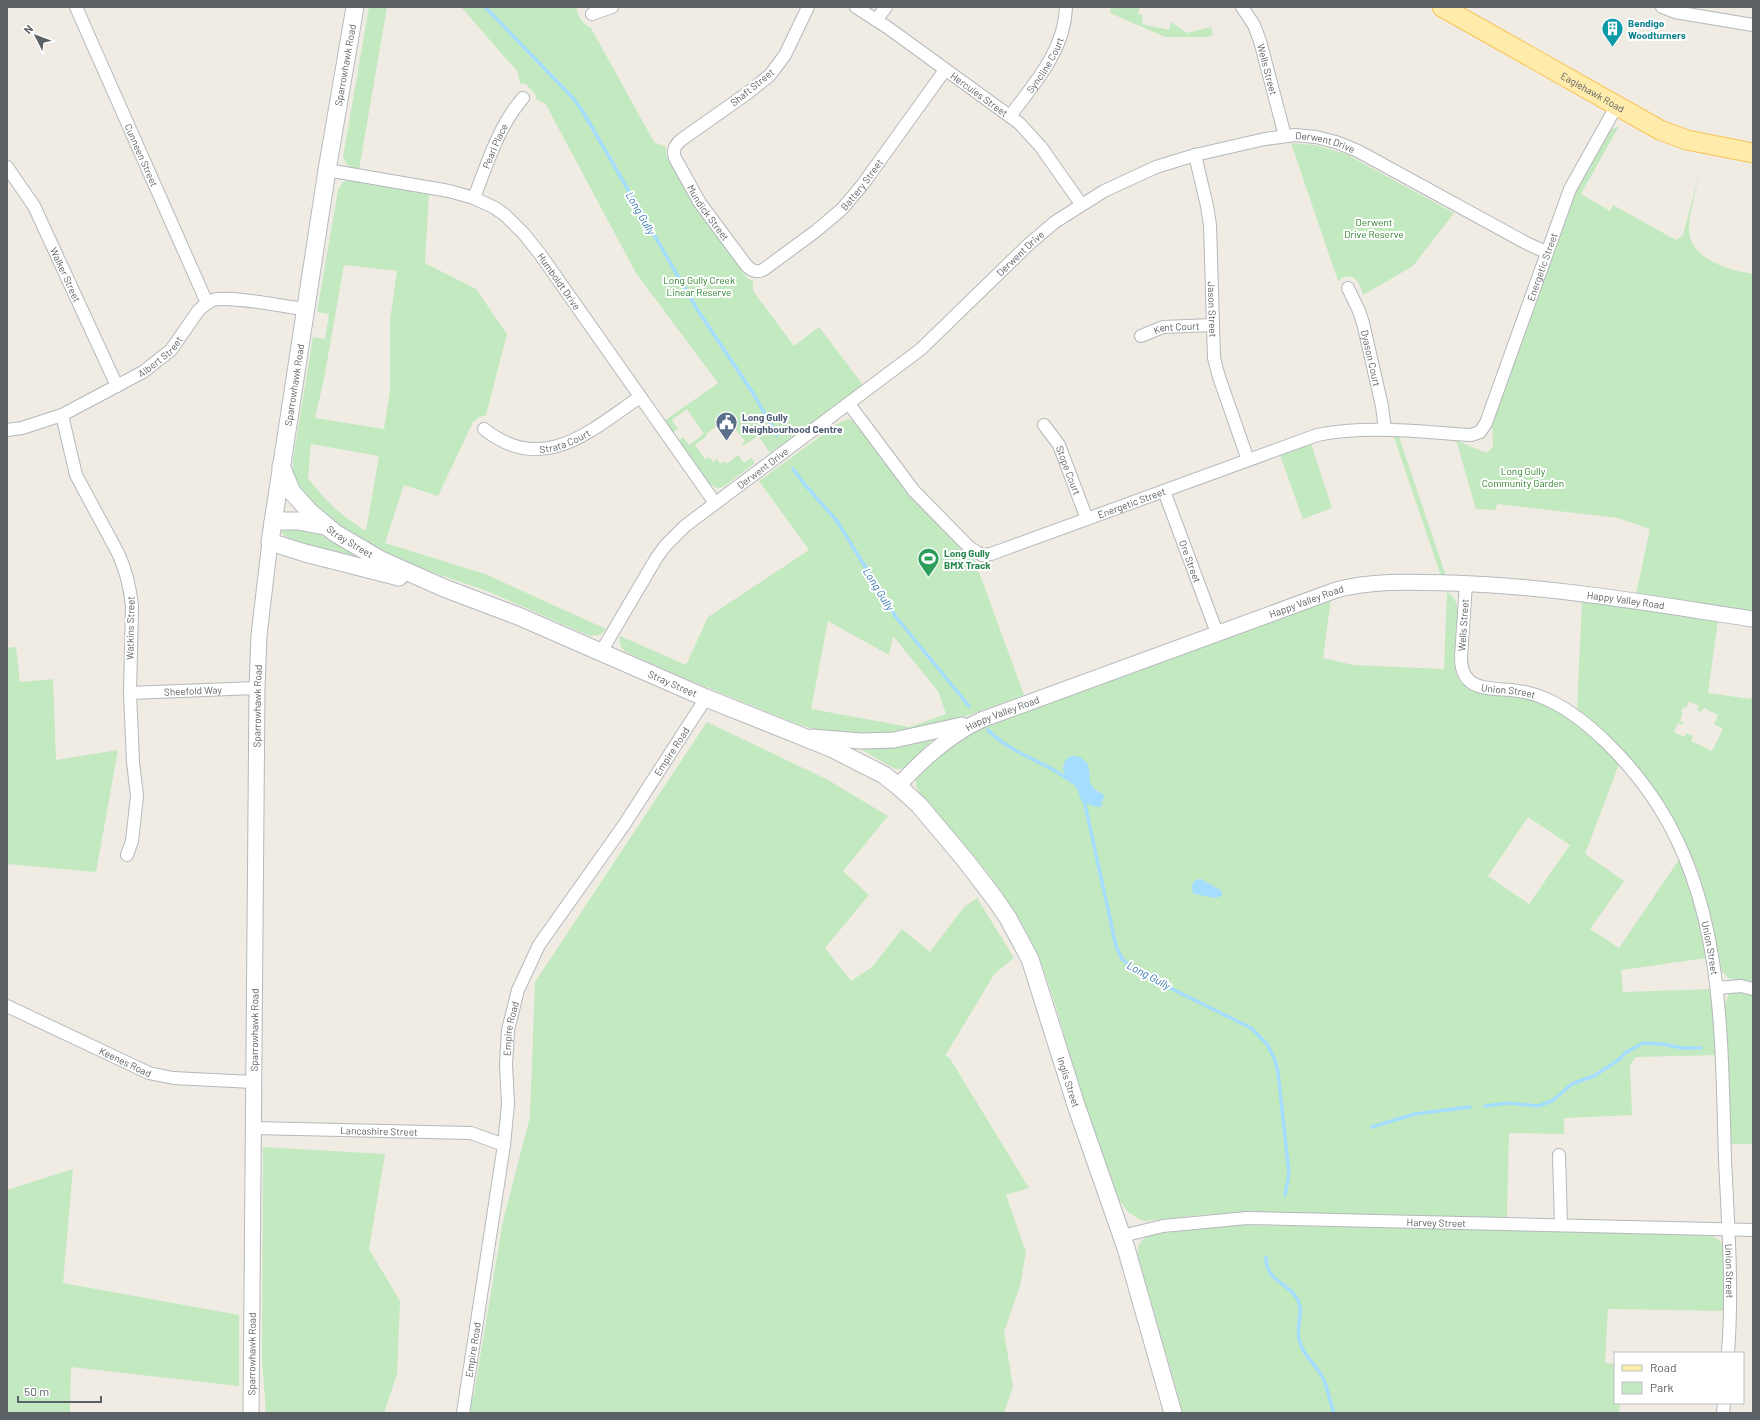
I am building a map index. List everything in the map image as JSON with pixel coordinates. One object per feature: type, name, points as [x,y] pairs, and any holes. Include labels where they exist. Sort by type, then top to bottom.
[{"type":"main road","name":"Sparrowhawk Road","points":[[270,542],[327,170],[355,7]]},
{"type":"main road","name":"Eaglehawk Road","points":[[1442,7],[1655,128],[1696,143],[1753,153]]},
{"type":"main road","name":"Stray Street","points":[[281,466],[288,484],[297,498],[326,527],[353,545],[381,560],[444,588],[507,612],[706,698],[806,737],[865,764],[898,786]]},
{"type":"main road","points":[[273,521],[298,521],[326,527]]},
{"type":"main road","name":"Stray Street","points":[[270,542],[305,554],[444,588]]},
{"type":"main road","name":"Inglis Street","points":[[898,786],[928,816],[966,861],[995,899],[1019,937],[1036,976],[1078,1112],[1122,1236],[1173,1413]]},
{"type":"street","name":"Cunneen Street","points":[[76,7],[207,303]]},
{"type":"street","points":[[592,14],[612,7]]},
{"type":"street","name":"Shaft Street","points":[[674,149],[681,140],[753,89],[770,75],[785,56],[808,7]]},
{"type":"street","name":"Hercules Street","points":[[856,7],[1010,116],[1041,146],[1081,204]]},
{"type":"street","points":[[876,20],[886,7]]},
{"type":"street","name":"Syncline Court","points":[[1010,116],[1054,54],[1062,33],[1066,7]]},
{"type":"street","name":"Wells Street","points":[[1242,7],[1254,25],[1260,41],[1285,136]]},
{"type":"street","points":[[1662,7],[1675,12],[1753,25]]},
{"type":"street","name":"Battery Street","points":[[753,271],[757,272],[763,270],[816,231],[842,209],[863,184],[945,70]]},
{"type":"street","name":"Pearl Place","points":[[474,198],[503,127],[523,98]]},
{"type":"street","name":"Energetic Street","points":[[849,404],[914,491],[970,548],[978,553],[991,554],[1317,435],[1346,430],[1385,430],[1471,435],[1482,438],[1546,252],[1573,181],[1617,106]]},
{"type":"street","name":"Derwent Drive","points":[[601,652],[658,556],[674,536],[715,503],[921,349],[1029,244],[1051,225],[1081,204],[1104,191],[1156,167],[1195,155],[1265,139],[1285,136],[1316,137],[1336,142],[1358,151],[1528,244],[1546,252]]},
{"type":"street","name":"Mundick Street","points":[[674,149],[675,158],[700,203],[746,265],[753,271]]},
{"type":"street","name":"Jason Street","points":[[1195,155],[1210,225],[1214,358],[1218,377],[1248,460]]},
{"type":"street","name":"Walker Street","points":[[7,167],[34,206],[117,386]]},
{"type":"street","name":"Humboldt Drive","points":[[327,170],[449,191],[474,198],[495,208],[515,224],[524,234],[715,503]]},
{"type":"street","name":"Dyason Court","points":[[1348,288],[1363,323],[1382,406],[1385,430]]},
{"type":"street","points":[[207,303],[214,300],[230,299],[306,309]]},
{"type":"street","name":"Albert Street","points":[[7,430],[22,428],[62,416],[143,372],[171,350],[198,311],[207,303]]},
{"type":"street","name":"Kent Court","points":[[1141,336],[1163,327],[1212,325]]},
{"type":"street","name":"Strata Court","points":[[484,430],[497,439],[514,446],[548,449],[583,436],[640,397]]},
{"type":"street","name":"Watkins Street","points":[[62,416],[76,475],[118,553],[129,581],[132,606],[130,692],[133,762],[137,796],[133,835],[127,855]]},
{"type":"street","name":"Stope Court","points":[[1044,425],[1059,445],[1087,519]]},
{"type":"street","name":"Ore Street","points":[[1164,491],[1217,632]]},
{"type":"street","name":"Sparrowhawk Road","points":[[251,1413],[252,1128],[257,688],[259,635],[270,542]]},
{"type":"street","name":"Happy Valley Road","points":[[898,786],[937,747],[960,731],[981,720],[1217,632],[1351,586],[1387,582],[1466,584],[1540,589],[1753,619]]},
{"type":"street","name":"Wells Street","points":[[1461,666],[1466,584]]},
{"type":"street","name":"Union Street","points":[[1461,666],[1465,676],[1476,685],[1488,688],[1526,692],[1548,700],[1561,707],[1586,725],[1611,748],[1640,779],[1665,817],[1686,858],[1706,925],[1717,988],[1730,1274],[1728,1352]]},
{"type":"street","name":"Sheefold Way","points":[[130,692],[257,688]]},
{"type":"street","name":"Empire Road","points":[[463,1413],[504,1145],[508,1104],[506,1066],[508,1030],[518,990],[539,945],[624,825],[706,698]]},
{"type":"street","points":[[806,737],[862,741],[894,740],[981,720]]},
{"type":"street","points":[[1717,988],[1741,986],[1753,989]]},
{"type":"street","name":"Keenes Road","points":[[7,1006],[149,1073],[173,1078],[253,1082]]},
{"type":"street","name":"Lancashire Street","points":[[252,1128],[471,1133],[504,1145]]},
{"type":"street","points":[[1559,1155],[1560,1225]]},
{"type":"street","name":"Harvey Street","points":[[1122,1236],[1163,1226],[1248,1218],[1753,1230]]},
{"type":"green space","points":[[369,7],[387,7],[359,170],[347,165],[343,157]]},
{"type":"green space","name":"Long Gully Creek Linear Reserve","points":[[461,7],[573,7],[577,9],[578,15],[586,25],[591,28],[654,142],[666,147],[666,155],[698,210],[747,278],[753,281],[753,291],[794,346],[819,327],[863,385],[770,453],[758,436],[743,446],[742,444],[745,441],[727,419],[706,434],[707,436],[695,445],[705,459],[709,457],[713,462],[717,459],[720,464],[724,461],[726,464],[738,455],[744,463],[751,458],[755,463],[723,487],[717,488],[709,484],[679,442],[679,440],[683,437],[689,445],[704,434],[687,409],[672,420],[678,429],[673,432],[664,421],[718,383],[636,273],[545,103],[537,100],[535,94],[526,84],[520,84],[518,72]]},
{"type":"green space","points":[[1111,7],[1140,7],[1138,14],[1143,15],[1142,24],[1169,30],[1171,22],[1187,33],[1211,27],[1213,35],[1207,37],[1165,37],[1110,13]]},
{"type":"green space","name":"Long Gully Community Garden","points":[[1619,126],[1581,194],[1610,211],[1613,205],[1676,240],[1683,235],[1699,175],[1690,216],[1689,230],[1691,240],[1696,249],[1712,262],[1733,270],[1753,274],[1753,612],[1636,594],[1650,529],[1618,518],[1497,504],[1496,510],[1476,509],[1456,440],[1484,452],[1488,452],[1493,446],[1492,421],[1573,195],[1610,130]]},
{"type":"green space","name":"Derwent Drive Reserve","points":[[1291,143],[1315,145],[1346,154],[1454,213],[1413,266],[1363,295],[1360,286],[1355,279],[1347,276],[1338,281]]},
{"type":"green space","points":[[350,180],[429,193],[425,263],[476,289],[507,334],[486,415],[479,417],[473,422],[438,496],[404,485],[385,543],[485,574],[606,629],[600,635],[590,636],[487,591],[408,564],[348,535],[303,496],[293,475],[293,459],[313,337],[325,339],[329,314],[317,312],[338,190],[343,182]],"holes":[[[344,265],[397,271],[390,320],[390,390],[384,429],[315,418],[324,379]],[[311,444],[379,456],[366,531],[334,508],[308,478]]]},
{"type":"green space","points":[[849,419],[857,424],[912,498],[975,561],[1024,695],[933,728],[893,736],[824,732],[800,725],[681,677],[622,649],[620,636],[686,665],[708,617],[809,550],[759,481],[840,422]],"holes":[[[828,621],[889,655],[893,636],[938,691],[946,714],[910,727],[811,709]]]},
{"type":"green space","points":[[1394,437],[1399,437],[1446,576],[1441,576]]},
{"type":"green space","points":[[1311,443],[1332,508],[1303,519],[1280,455]]},
{"type":"green space","points":[[281,529],[316,529],[365,560],[302,544],[283,535]]},
{"type":"green space","points":[[1447,592],[1454,599],[1458,609],[1454,660],[1460,681],[1466,687],[1483,694],[1521,697],[1542,703],[1555,709],[1589,735],[1619,764],[1585,854],[1624,881],[1590,929],[1619,948],[1680,858],[1689,883],[1707,958],[1621,970],[1623,992],[1711,989],[1716,1055],[1636,1057],[1630,1065],[1632,1115],[1564,1118],[1564,1134],[1509,1133],[1507,1218],[1260,1213],[1212,1214],[1145,1221],[1137,1218],[1128,1212],[1117,1197],[1086,1109],[1051,992],[1031,941],[1008,901],[995,882],[920,794],[916,786],[916,780],[942,752],[977,729],[1331,599],[1323,658],[1353,665],[1444,669]],"holes":[[[1528,817],[1570,845],[1529,904],[1488,876]]]},
{"type":"green space","points":[[1582,601],[1718,620],[1708,693],[1751,699],[1753,689],[1753,983],[1730,979],[1722,972],[1712,920],[1697,869],[1683,837],[1657,792],[1634,763],[1577,711]],"holes":[[[1689,701],[1699,706],[1697,710],[1701,712],[1704,708],[1718,715],[1714,724],[1723,729],[1712,751],[1691,741],[1693,736],[1687,733],[1684,737],[1674,732],[1678,723],[1683,725],[1684,723],[1680,721],[1683,713],[1681,712],[1683,707],[1686,708]]]},
{"type":"green space","points":[[16,647],[20,682],[53,679],[56,760],[118,750],[96,872],[7,864],[7,648]]},
{"type":"green space","points":[[707,722],[828,780],[888,816],[843,871],[869,895],[825,948],[851,981],[872,967],[902,929],[930,952],[964,907],[977,898],[1014,958],[995,973],[945,1056],[949,1057],[1029,1188],[1006,1195],[1026,1252],[1020,1286],[1004,1332],[1013,1387],[1004,1413],[468,1413],[474,1393],[503,1221],[530,1117],[535,982]]},
{"type":"green space","points":[[935,737],[906,767],[901,769],[895,769],[857,747]]},
{"type":"green space","points":[[1736,991],[1753,995],[1753,1144],[1731,1144],[1725,1004],[1729,994]]},
{"type":"green space","points":[[263,1147],[385,1154],[369,1249],[400,1301],[397,1374],[384,1413],[266,1413],[262,1360]]},
{"type":"green space","points":[[73,1169],[63,1283],[239,1315],[239,1386],[71,1367],[70,1413],[7,1413],[7,1190]]},
{"type":"green space","points":[[1240,1225],[1700,1234],[1716,1238],[1722,1243],[1724,1248],[1724,1311],[1608,1309],[1605,1363],[1614,1364],[1614,1404],[1620,1404],[1619,1413],[1183,1413],[1138,1257],[1138,1248],[1143,1239],[1154,1234]]},
{"type":"water","points":[[1069,757],[1080,757],[1087,763],[1091,784],[1097,791],[1104,795],[1101,807],[1093,806],[1082,801],[1075,786],[1066,777],[1063,766]]},
{"type":"water","points":[[1201,879],[1222,891],[1222,896],[1215,898],[1194,894],[1192,890],[1193,883]]},
{"type":"waterway","name":"Long Gully","points":[[485,7],[573,98],[582,110],[697,309],[753,393],[777,435]]},
{"type":"waterway","name":"Long Gully","points":[[793,469],[837,521],[896,617],[969,706]]},
{"type":"waterway","name":"Long Gully","points":[[988,730],[997,739],[1008,746],[1072,782]]},
{"type":"waterway","name":"Long Gully","points":[[1084,800],[1116,946],[1122,959],[1136,971],[1251,1028],[1267,1044],[1275,1060],[1278,1072],[1289,1174],[1285,1195]]},
{"type":"waterway","points":[[1485,1106],[1509,1103],[1538,1106],[1552,1101],[1572,1084],[1594,1076],[1620,1059],[1625,1053],[1643,1043],[1663,1044],[1682,1048],[1701,1048]]},
{"type":"waterway","points":[[1372,1127],[1415,1114],[1470,1107]]},
{"type":"waterway","name":"Long Gully","points":[[1266,1257],[1269,1271],[1277,1280],[1292,1292],[1299,1302],[1299,1339],[1306,1355],[1323,1378],[1334,1413]]},
{"type":"place","name":"Bendigo Woodturners","points":[[1612,48]]},
{"type":"place","name":"Long Gully Neighbourhood Centre","points":[[727,442]]},
{"type":"place","name":"Long Gully BMX Track","points":[[928,578]]}]
